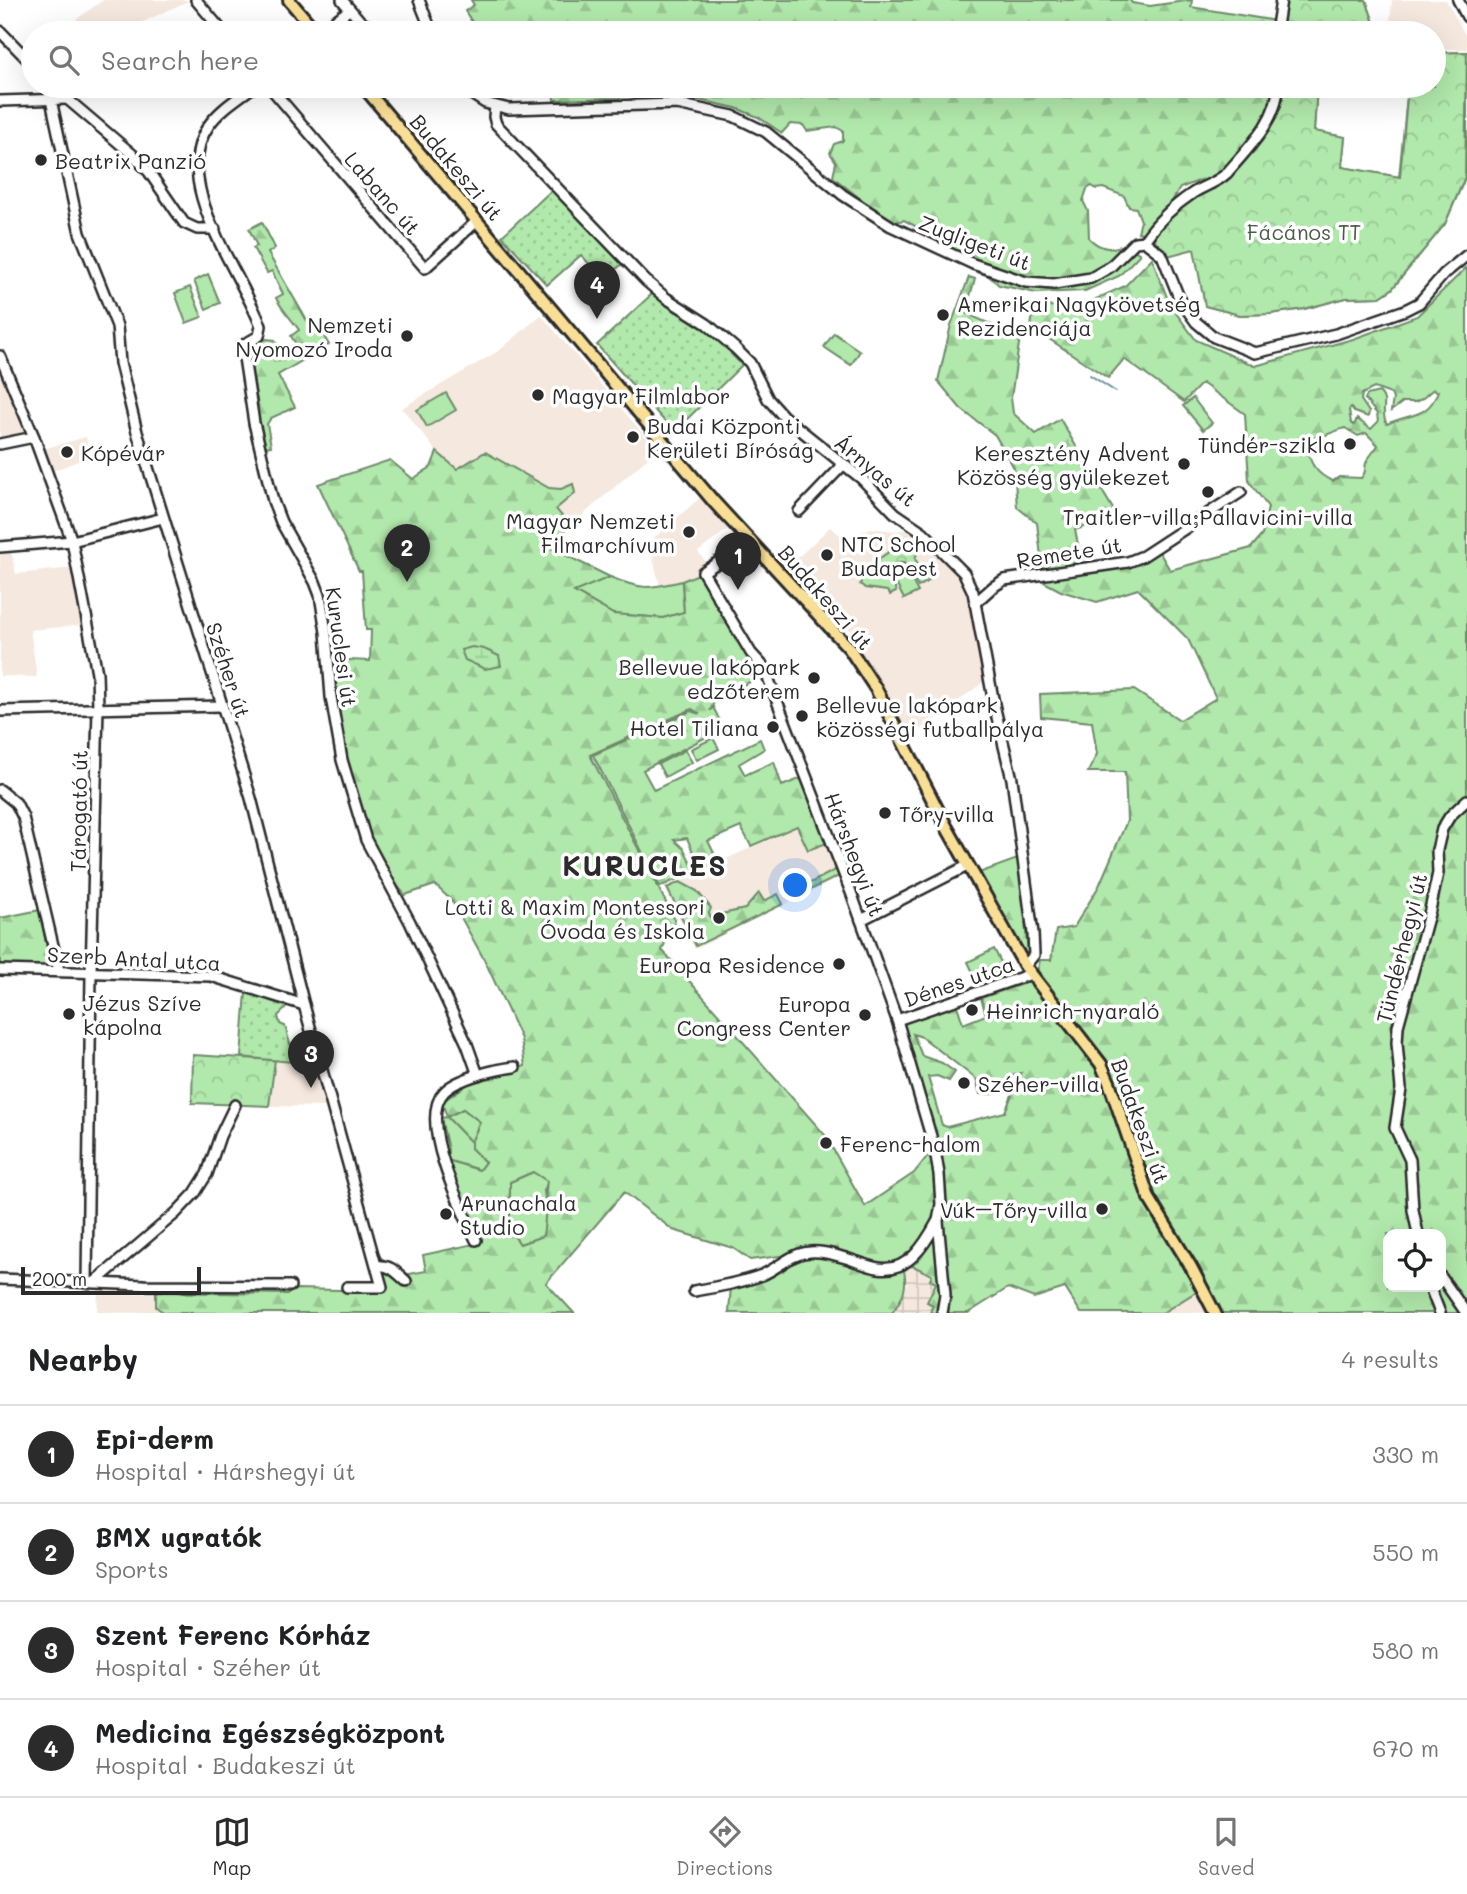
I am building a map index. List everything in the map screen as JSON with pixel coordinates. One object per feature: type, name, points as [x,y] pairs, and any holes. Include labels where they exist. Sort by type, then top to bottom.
[{"type":"main road","points":[[289,0],[307,21]]},
{"type":"main road","name":"Budakeszi út","points":[[373,98],[751,541],[855,656],[880,697],[967,866],[1028,970],[1101,1064],[1110,1082],[1149,1198],[1215,1313]]},
{"type":"street","points":[[196,0],[214,21]]},
{"type":"street","points":[[342,0],[360,21]]},
{"type":"street","points":[[419,0],[427,21]]},
{"type":"street","points":[[1278,21],[1281,0]]},
{"type":"street","points":[[1458,0],[1467,17]]},
{"type":"street","points":[[334,21],[349,10]]},
{"type":"street","points":[[0,31],[21,53]]},
{"type":"street","name":"Kuruclesi út","points":[[240,98],[211,122],[199,146],[196,165],[198,187],[261,326],[258,336],[245,345],[243,351],[263,464],[281,522],[320,595],[331,697],[342,760],[366,840],[410,922],[467,1044],[478,1075]]},
{"type":"street","name":"Labanc út","points":[[279,98],[425,268],[477,221]]},
{"type":"street","name":"Zugligeti út","points":[[476,98],[495,106],[520,109],[677,104],[733,116],[766,132],[843,195],[891,226],[973,264],[1026,282],[1054,284],[1091,278],[1110,267],[1135,242],[1144,241],[1178,204],[1196,191],[1219,181],[1271,115],[1277,98]]},
{"type":"street","points":[[0,101],[68,99],[142,164],[184,223],[197,229],[215,229]]},
{"type":"street","name":"Széher út","points":[[51,100],[80,233],[117,326],[123,375],[137,432],[254,807],[304,1006],[382,1287],[347,1287]]},
{"type":"street","name":"Árnyas út","points":[[495,106],[496,124],[627,262],[666,298],[707,324],[736,349],[750,363],[768,399],[783,416],[862,479],[895,513],[913,523],[964,573],[975,603],[1016,806],[1033,933],[1034,955],[1028,970]]},
{"type":"street","points":[[1144,241],[1162,255],[1180,300],[1196,322],[1214,337],[1246,352],[1255,353],[1336,334],[1405,310],[1419,303],[1444,274],[1467,255]]},
{"type":"street","name":"Tárogató út","points":[[0,356],[34,437],[72,541],[97,673],[91,973],[91,1282]]},
{"type":"street","points":[[0,444],[34,437]]},
{"type":"street","points":[[799,511],[844,464]]},
{"type":"street","name":"Remete út","points":[[975,603],[1004,580],[1128,562],[1241,492]]},
{"type":"street","points":[[0,547],[72,541],[163,518]]},
{"type":"street","name":"Hárshegyi út","points":[[751,541],[703,572],[751,653],[762,665],[897,1020],[935,1150],[941,1204],[938,1221],[945,1295],[942,1313]]},
{"type":"street","points":[[0,711],[222,706]]},
{"type":"street","points":[[0,790],[16,803],[23,817],[59,971]]},
{"type":"street","name":"Tündérhegyi út","points":[[1417,1229],[1410,1160],[1395,1128],[1401,1089],[1398,1026],[1430,910],[1438,873],[1437,850],[1442,829],[1450,816],[1467,800]]},
{"type":"street","points":[[861,920],[967,866]]},
{"type":"street","name":"Szerb Antal utca","points":[[0,970],[211,976],[304,1006]]},
{"type":"street","name":"Dénes utca","points":[[897,1020],[1028,970]]},
{"type":"street","points":[[476,1240],[453,1189],[436,1132],[437,1104],[443,1092],[478,1075],[515,1067]]},
{"type":"street","points":[[91,1282],[176,1213],[195,1193],[207,1174],[220,1136],[235,1105]]},
{"type":"street","points":[[694,1291],[731,1285],[765,1274],[790,1258],[809,1252],[829,1253],[872,1267],[891,1268],[916,1254],[938,1221]]},
{"type":"street","points":[[377,1266],[391,1268],[406,1281]]},
{"type":"street","points":[[0,1279],[290,1286]]},
{"type":"street","points":[[1446,1284],[1466,1313]]},
{"type":"street","points":[[1432,1292],[1440,1313]]},
{"type":"shaded area","points":[[103,0],[190,0],[145,21],[74,21]]},
{"type":"shaded area","points":[[1392,0],[1446,0],[1467,38],[1467,49],[1446,49],[1446,21],[1390,21]]},
{"type":"shaded area","points":[[541,315],[657,450],[570,526],[556,509],[575,493],[549,488],[485,452],[457,469],[437,452],[402,408],[500,350]]},
{"type":"shaded area","points":[[0,370],[27,434],[0,439]]},
{"type":"shaded area","name":"Kópévár","points":[[86,437],[90,456],[50,472],[43,449]]},
{"type":"shaded area","points":[[700,498],[728,529],[698,552],[709,566],[703,572],[660,586],[649,542]]},
{"type":"shaded area","points":[[830,527],[844,538],[871,528],[894,531],[911,529],[959,572],[969,594],[985,681],[908,738],[853,633],[829,615],[787,568]]},
{"type":"shaded area","points":[[11,550],[16,574],[73,568],[84,625],[30,630],[37,677],[0,676],[0,551]]},
{"type":"shaded area","name":"Lotti & Maxim Montessori Óvoda és Iskola","points":[[797,827],[808,851],[827,843],[840,877],[695,949],[664,887]]},
{"type":"shaded area","points":[[275,1060],[301,1063],[314,1060],[327,1107],[269,1106]]},
{"type":"shaded area","points":[[911,1265],[932,1275],[936,1283],[927,1302],[933,1305],[930,1313],[892,1313],[902,1300],[907,1283],[904,1271]]},
{"type":"shaded area","points":[[98,1289],[156,1292],[156,1307],[165,1313],[97,1313]]},
{"type":"shaded area","points":[[1197,1292],[1208,1313],[1162,1313]]},
{"type":"green space","points":[[471,0],[1130,0],[1132,3],[1150,6],[1192,0],[1191,7],[1276,21],[471,21],[465,11],[474,5]]},
{"type":"green space","points":[[1281,0],[1366,0],[1373,20],[1372,21],[1278,21]]},
{"type":"green space","points":[[1366,0],[1372,21],[1276,21]]},
{"type":"green space","points":[[1467,52],[1467,178],[1445,224],[1392,289],[1380,297],[1346,298],[1304,309],[1270,314],[1240,315],[1205,306],[1208,187],[1201,180],[1180,188],[1164,214],[1145,234],[1138,232],[1141,221],[1136,208],[1129,207],[1124,196],[1103,188],[1096,189],[1092,186],[1087,189],[1083,201],[1088,211],[1089,238],[1106,248],[1126,244],[1140,254],[1119,276],[1085,291],[1036,293],[999,285],[974,263],[918,238],[917,227],[904,220],[891,223],[833,177],[836,162],[830,153],[834,144],[843,141],[843,131],[836,127],[807,131],[803,125],[790,124],[782,133],[758,117],[736,108],[690,98],[1316,98],[1314,131],[1345,137],[1342,167],[1399,177],[1407,98],[1446,98],[1446,53]]},
{"type":"green space","name":"Fácános TT","points":[[1467,52],[1465,177],[1445,224],[1392,289],[1380,297],[1346,298],[1304,309],[1270,314],[1240,315],[1205,306],[1194,249],[1168,256],[1156,243],[1154,234],[1185,202],[1209,189],[1261,130],[1273,98],[1316,98],[1314,131],[1345,137],[1342,167],[1400,177],[1407,98],[1446,98],[1446,53]]},
{"type":"green space","points":[[554,98],[620,98],[554,100]]},
{"type":"green space","points":[[553,189],[622,264],[604,280],[581,255],[547,285],[502,236]]},
{"type":"green space","points":[[262,222],[275,248],[268,253],[310,326],[317,324],[329,345],[278,375],[295,407],[271,418],[267,424],[271,446],[265,447],[256,409],[258,406],[248,350],[266,339],[275,340],[285,358],[300,351],[291,336],[299,330],[276,298],[283,294],[272,271],[267,273],[253,248],[257,246],[249,229]]},
{"type":"green space","points":[[1152,258],[1170,305],[1196,340],[1255,366],[1353,339],[1417,316],[1467,267],[1467,1313],[1222,1313],[1220,1309],[1208,1313],[1196,1292],[1162,1313],[1081,1313],[1065,1288],[1034,1298],[1008,1288],[968,1313],[930,1313],[933,1305],[927,1302],[936,1283],[930,1280],[932,1275],[911,1265],[904,1271],[903,1293],[892,1313],[729,1313],[731,1285],[782,1262],[779,1256],[750,1260],[733,1248],[673,1230],[624,1192],[546,1283],[574,1313],[165,1313],[156,1307],[156,1292],[287,1294],[297,1289],[378,1291],[372,1258],[380,1257],[404,1275],[426,1271],[423,1255],[479,1243],[447,1160],[479,1170],[485,1162],[471,1148],[471,1142],[480,1122],[463,1109],[447,1117],[442,1102],[471,1082],[525,1066],[521,1039],[486,963],[452,901],[435,885],[405,895],[369,847],[342,760],[328,659],[370,661],[371,630],[366,630],[362,571],[359,571],[318,484],[390,460],[413,479],[431,467],[437,452],[457,469],[485,452],[549,488],[561,489],[573,484],[575,493],[556,509],[570,526],[547,546],[610,577],[574,592],[613,614],[663,618],[684,612],[682,581],[703,572],[763,675],[715,700],[710,711],[713,707],[720,721],[714,733],[643,770],[654,790],[760,739],[764,749],[739,764],[745,775],[774,762],[782,786],[802,778],[827,843],[808,850],[797,826],[751,846],[741,827],[708,841],[718,861],[705,867],[694,854],[687,838],[674,840],[684,849],[695,871],[660,887],[593,755],[691,711],[700,714],[692,709],[590,755],[675,920],[662,950],[825,1135],[865,1206],[914,1173],[933,1149],[902,1023],[957,1005],[963,1024],[986,1015],[981,998],[1031,981],[1040,960],[1051,960],[1056,930],[1074,927],[1099,886],[1127,821],[1125,772],[1088,772],[1097,754],[1092,722],[1041,717],[1040,694],[1134,690],[1180,720],[1216,698],[1188,639],[1138,589],[1097,602],[1061,591],[1044,582],[1037,523],[1017,507],[1014,468],[995,435],[961,409],[938,381],[951,325],[969,277],[975,279],[965,313],[1020,337],[1011,398],[1013,413],[1036,434],[1060,419],[1117,516],[1075,530],[1084,573],[1138,564],[1158,550],[1170,570],[1251,548],[1262,535],[1268,507],[1249,481],[1245,414],[1202,383],[1184,402],[1124,359],[1108,378],[1031,327],[1034,307],[1083,305],[1125,286]],"holes":[[[1374,388],[1391,394],[1391,411],[1403,402],[1415,402],[1432,390],[1438,391],[1424,411],[1387,424],[1382,395],[1379,392],[1367,395],[1365,399],[1377,414],[1378,422],[1371,429],[1357,419],[1354,425],[1351,423],[1349,410],[1351,408],[1354,412],[1368,417],[1369,412],[1361,400],[1362,394]],[[1345,428],[1358,436],[1366,433],[1378,445],[1367,461],[1361,478],[1339,477],[1333,481],[1322,476],[1315,468],[1307,446],[1312,438]],[[913,1034],[922,1037],[976,1079],[980,1094],[994,1094],[1008,1077],[1021,1073],[1005,1112],[947,1127],[942,1125],[928,1077],[937,1076],[949,1081],[955,1072],[942,1063],[922,1056]],[[533,1172],[547,1181],[543,1236],[520,1244],[510,1231],[510,1182]]]},
{"type":"green space","points":[[208,274],[220,303],[206,309],[194,281]]},
{"type":"green space","points":[[190,287],[202,317],[186,323],[175,293]]},
{"type":"green space","points":[[653,293],[734,349],[731,354],[742,365],[674,432],[597,345]]},
{"type":"green space","points":[[834,333],[860,351],[851,365],[824,347]]},
{"type":"green space","points":[[446,393],[456,410],[427,427],[417,410]]},
{"type":"green space","points":[[1193,398],[1212,423],[1203,430],[1183,406]]},
{"type":"green space","points":[[912,542],[919,548],[915,559],[929,581],[918,587],[904,563],[898,563],[886,570],[896,592],[890,595],[887,591],[865,588],[860,584],[881,557]]},
{"type":"green space","points":[[903,564],[918,592],[904,599],[890,572]]},
{"type":"green space","points":[[610,577],[645,587],[682,581],[684,612],[663,618],[613,614],[573,591]]},
{"type":"green space","points":[[472,647],[499,656],[501,666],[485,669],[465,660],[461,650]]},
{"type":"green space","points":[[713,738],[719,749],[697,760],[691,749]]},
{"type":"green space","points":[[685,750],[692,762],[665,777],[658,764]]},
{"type":"green space","points":[[1020,858],[1028,922],[1025,923],[1028,951],[1031,955],[1023,957],[976,874]]},
{"type":"green space","points":[[837,869],[839,876],[796,897],[795,891]]},
{"type":"green space","points":[[680,882],[697,891],[711,908],[709,913],[712,922],[717,915],[745,909],[759,893],[764,901],[778,894],[783,904],[696,946],[667,888]]},
{"type":"green space","points":[[40,910],[50,966],[0,966],[0,918]]},
{"type":"green space","points":[[994,949],[1004,968],[977,981],[968,962]]},
{"type":"green space","points":[[246,992],[287,1007],[278,1016],[280,1024],[285,1026],[290,1044],[309,1039],[314,1060],[302,1063],[241,1057]]},
{"type":"green space","points":[[193,1055],[275,1060],[269,1106],[192,1103]]},
{"type":"green space","points":[[463,1109],[480,1122],[471,1142],[447,1117]]},
{"type":"green space","points":[[447,1117],[471,1142],[471,1148],[485,1162],[479,1170],[447,1160],[448,1150],[441,1118]]},
{"type":"green space","points":[[533,1172],[548,1181],[544,1191],[547,1214],[543,1236],[520,1244],[510,1231],[510,1182]]},
{"type":"waterway","points":[[1090,375],[1116,392]]},
{"type":"place","name":"Beatrix Panzió","points":[[41,160]]},
{"type":"place","name":"Amerikai Nagykövetség Rezidenciája","points":[[943,315]]},
{"type":"place","name":"Medicina Egészségközpont","points":[[597,319]]},
{"type":"place","name":"Nemzeti Nyomozó Iroda","points":[[407,336]]},
{"type":"place","name":"Magyar Filmlabor","points":[[538,395]]},
{"type":"place","name":"Budai Központi Kerületi Bíróság","points":[[633,437]]},
{"type":"place","name":"Tündér-szikla","points":[[1350,444]]},
{"type":"place","name":"Kópévár","points":[[67,452]]},
{"type":"place","name":"Keresztény Advent Közösség gyülekezet","points":[[1184,464]]},
{"type":"place","name":"Traitler-villa;Pallavicini-villa","points":[[1208,492]]},
{"type":"place","name":"Magyar Nemzeti Filmarchívum","points":[[689,532]]},
{"type":"place","name":"NTC School Budapest","points":[[827,555]]},
{"type":"place","name":"BMX ugratók","points":[[407,582]]},
{"type":"place","name":"Epi-derm","points":[[738,590]]},
{"type":"place","name":"Bellevue lakópark edzőterem","points":[[814,678]]},
{"type":"place","name":"Bellevue lakópark közösségi futballpálya","points":[[802,716]]},
{"type":"place","name":"Hotel Tiliana","points":[[773,727]]},
{"type":"place","name":"Tőry-villa","points":[[885,813]]},
{"type":"place","name":"Lotti & Maxim Montessori Óvoda és Iskola","points":[[719,918]]},
{"type":"place","name":"Europa Residence","points":[[839,964]]},
{"type":"place","name":"Heinrich-nyaraló","points":[[972,1010]]},
{"type":"place","name":"Jézus Szíve kápolna","points":[[69,1014]]},
{"type":"place","name":"Europa Congress Center","points":[[865,1015]]},
{"type":"place","name":"Széher-villa","points":[[964,1083]]},
{"type":"place","name":"Szent Ferenc Kórház","points":[[311,1088]]},
{"type":"place","name":"Ferenc-halom","points":[[826,1143]]},
{"type":"place","name":"Vúk–Tőry-villa","points":[[1102,1209]]},
{"type":"place","name":"Arunachala Studio","points":[[446,1214]]},
{"type":"district","name":"KURUCLES","points":[[645,865]]}]
